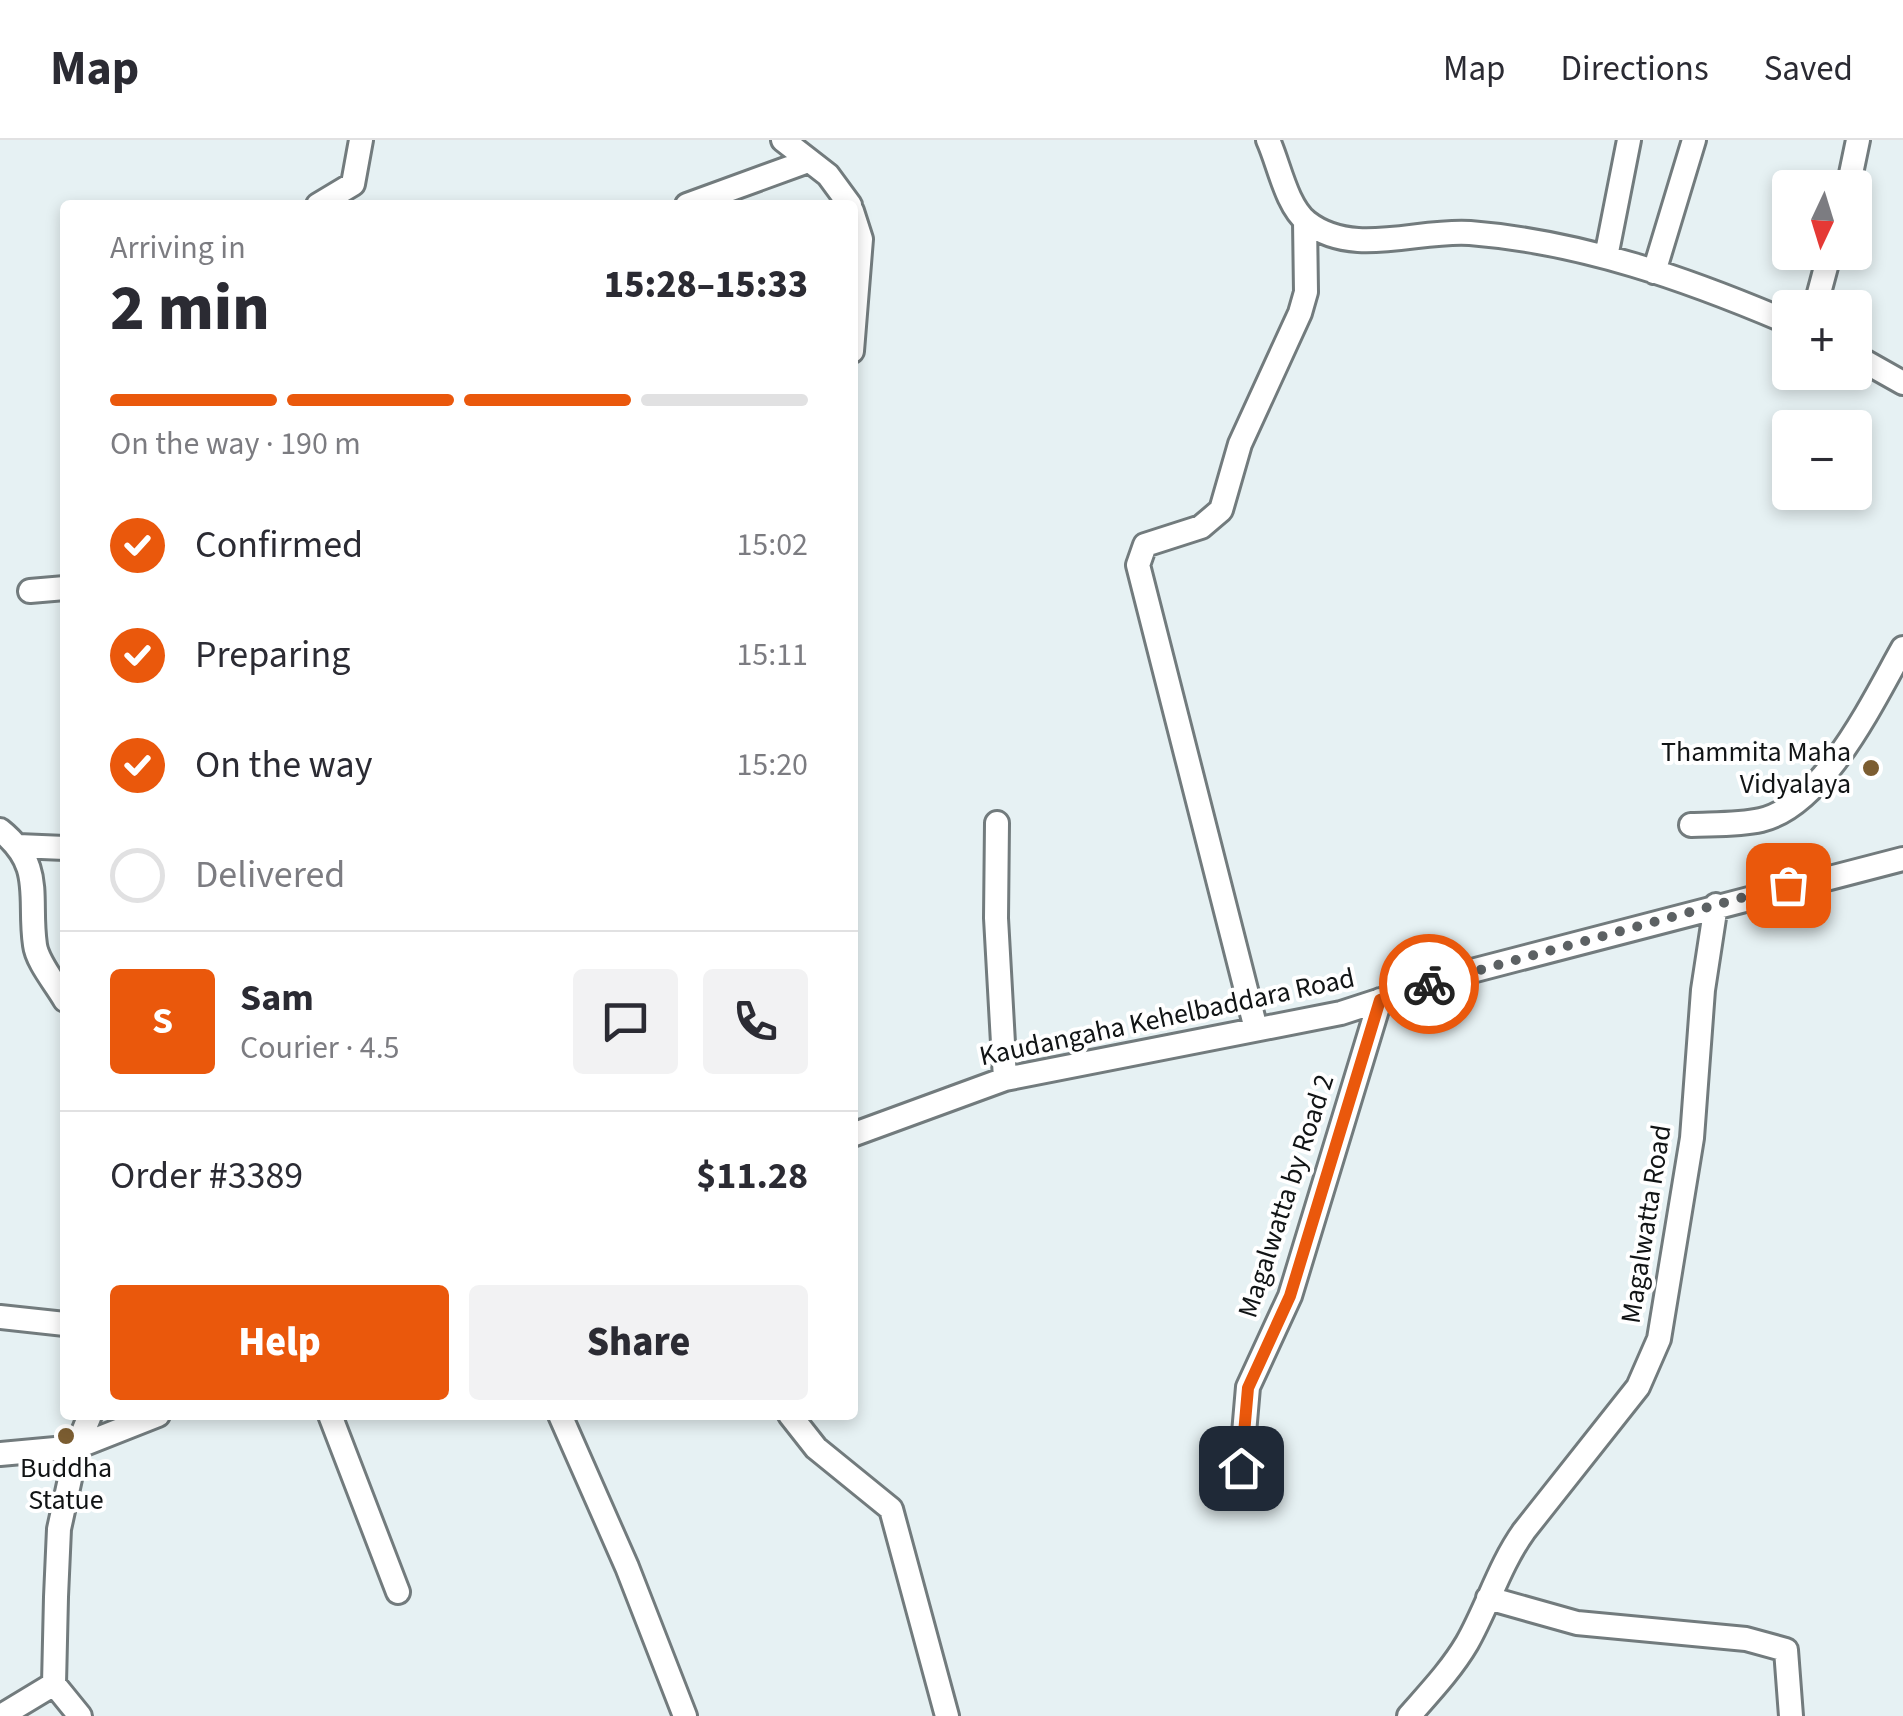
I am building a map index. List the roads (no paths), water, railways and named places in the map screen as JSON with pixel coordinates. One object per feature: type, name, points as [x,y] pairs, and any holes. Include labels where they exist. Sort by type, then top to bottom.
[{"type":"street","points":[[326,200],[353,184],[362,140]]},
{"type":"street","points":[[783,140],[838,186],[847,200]]},
{"type":"street","points":[[1256,1028],[1138,565],[1145,545],[1201,528],[1220,510],[1240,444],[1300,314],[1306,292],[1305,221],[1268,140]]},
{"type":"street","points":[[1606,257],[1629,140]]},
{"type":"street","points":[[1654,272],[1694,140]]},
{"type":"street","points":[[1852,170],[1858,140]]},
{"type":"street","points":[[701,200],[808,161]]},
{"type":"street","points":[[1305,221],[1331,235],[1376,240],[1464,233],[1566,245],[1705,286],[1772,316]]},
{"type":"street","points":[[858,229],[858,276]]},
{"type":"street","points":[[1872,366],[1903,383]]},
{"type":"street","points":[[30,592],[60,589]]},
{"type":"street","points":[[1690,825],[1763,820],[1794,806],[1842,748],[1903,648]]},
{"type":"street","points":[[997,824],[996,918],[1005,1079]]},
{"type":"street","points":[[9,845],[60,848]]},
{"type":"street","points":[[9,845],[35,890],[34,949],[60,992]]},
{"type":"street","name":"Kaudangaha Kehelbaddara Road","points":[[858,1133],[1005,1079],[1341,1013],[1716,905],[1903,859]]},
{"type":"street","name":"Magalwatta Road","points":[[1409,1716],[1447,1673],[1524,1532],[1638,1388],[1659,1339],[1688,1168],[1703,990],[1716,905]]},
{"type":"street","name":"Magalwatta by Road 2","points":[[1241,1468],[1248,1388],[1290,1296],[1380,1000]]},
{"type":"street","points":[[0,1317],[60,1323]]},
{"type":"street","points":[[80,1716],[54,1684],[59,1528],[76,1447],[88,1420]]},
{"type":"street","points":[[0,1454],[76,1447],[145,1420]]},
{"type":"street","points":[[332,1420],[398,1592]]},
{"type":"street","points":[[562,1420],[628,1567],[685,1716]]},
{"type":"street","points":[[794,1420],[816,1448],[891,1510],[947,1716]]},
{"type":"street","points":[[1488,1598],[1577,1623],[1746,1640],[1786,1650],[1791,1716]]},
{"type":"street","points":[[0,1716],[54,1684]]},
{"type":"place","name":"Thammita Maha Vidyalaya","points":[[1871,768]]},
{"type":"place","name":"Buddha Statue","points":[[66,1436]]}]
